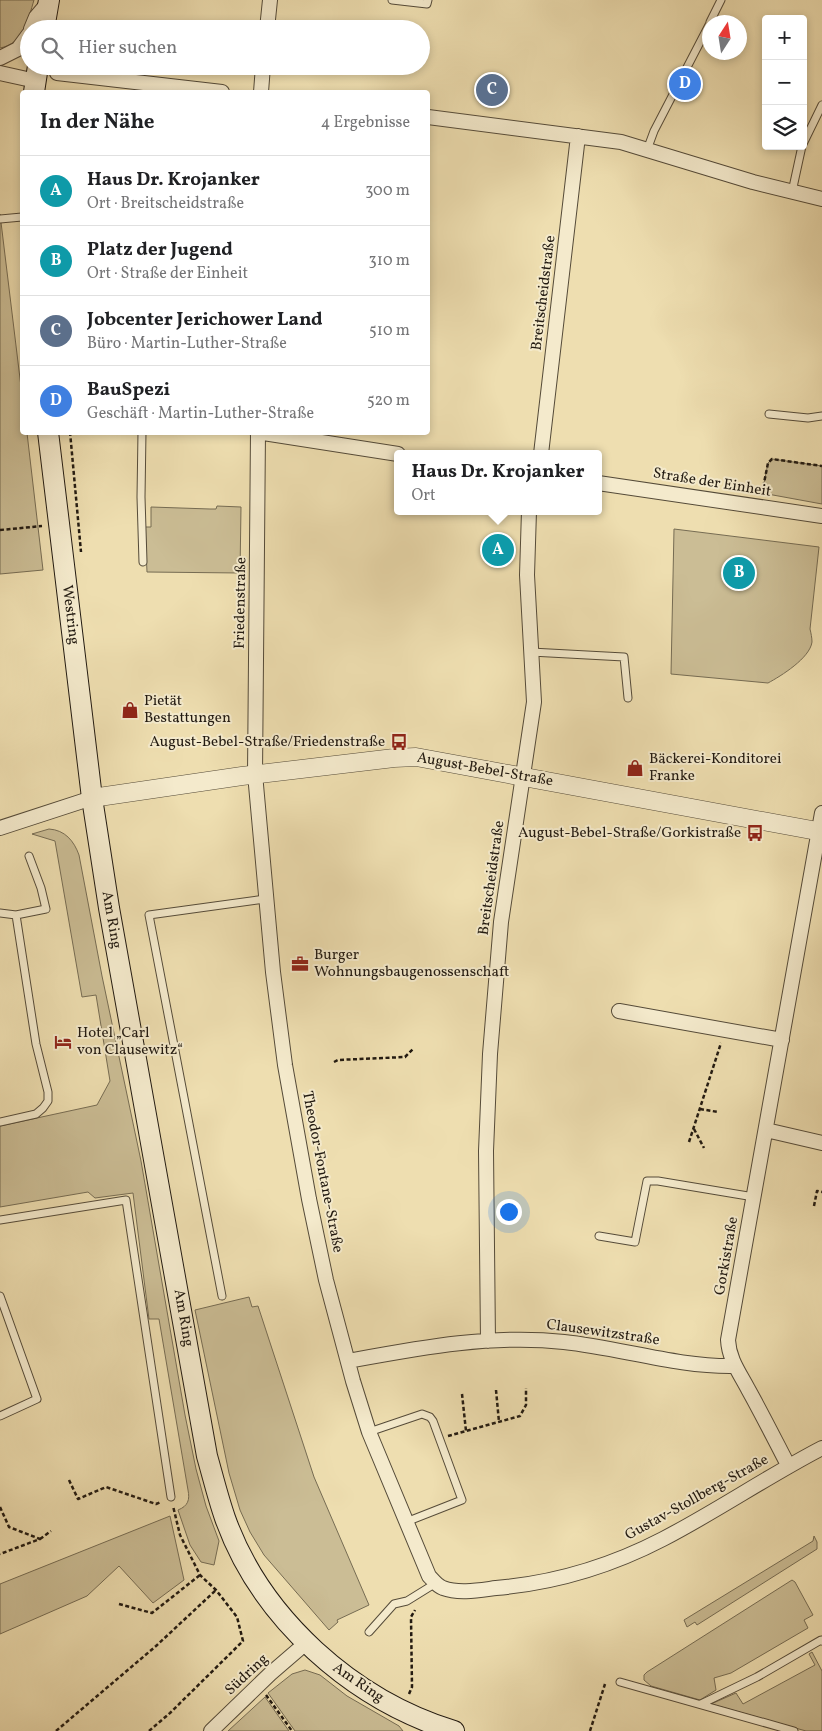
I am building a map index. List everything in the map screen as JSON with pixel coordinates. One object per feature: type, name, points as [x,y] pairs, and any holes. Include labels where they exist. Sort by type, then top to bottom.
[{"type":"main road","points":[[46,20],[49,1]]},
{"type":"main road","name":"Westring","points":[[48,435],[92,798]]},
{"type":"main road","name":"Am Ring","points":[[92,798],[109,908],[207,1456],[226,1519],[236,1544],[267,1596],[306,1643],[352,1681],[400,1710],[450,1730]]},
{"type":"street","points":[[268,20],[270,0]]},
{"type":"street","points":[[35,20],[49,1]]},
{"type":"street","points":[[0,58],[20,46]]},
{"type":"street","points":[[0,73],[36,80]]},
{"type":"street","points":[[74,75],[205,90]]},
{"type":"street","points":[[261,90],[263,75]]},
{"type":"street","points":[[430,117],[621,142],[822,199]]},
{"type":"street","name":"Breitscheidstraße","points":[[541,450],[578,136]]},
{"type":"street","name":"Friedenstraße","points":[[255,774],[258,435]]},
{"type":"street","points":[[271,435],[394,453]]},
{"type":"street","name":"Straße der Einheit","points":[[602,484],[822,516]]},
{"type":"street","name":"Breitscheidstraße","points":[[488,1341],[486,1151],[489,1064],[502,922],[534,702],[527,575],[529,515]]},
{"type":"street","name":"August-Bebel-Straße","points":[[0,828],[92,798],[255,774],[416,757],[821,832]]},
{"type":"street","name":"Theodor-Fontane-Straße","points":[[255,774],[265,899],[277,1011],[293,1112],[326,1280],[369,1432],[422,1561],[429,1576],[436,1584]]},
{"type":"street","name":"Gorkistraße","points":[[788,1466],[734,1366],[728,1351],[728,1340],[821,832],[822,813]]},
{"type":"street","points":[[620,1011],[782,1040]]},
{"type":"street","points":[[766,1130],[822,1143]]},
{"type":"street","name":"Clausewitzstraße","points":[[348,1361],[422,1348],[488,1341],[564,1342],[712,1367],[734,1366]]},
{"type":"street","name":"Gustav-Stollberg-Straße","points":[[436,1584],[443,1588],[456,1590],[479,1590],[532,1584],[586,1571],[612,1562],[664,1538],[822,1448]]},
{"type":"street","name":"Südring","points":[[211,1731],[306,1643]]},
{"type":"lane","points":[[392,0],[427,4],[428,0]]},
{"type":"lane","points":[[714,15],[721,0]]},
{"type":"lane","points":[[647,150],[654,131],[702,38]]},
{"type":"lane","points":[[807,137],[822,105]]},
{"type":"lane","points":[[792,192],[802,150]]},
{"type":"lane","points":[[0,219],[20,217]]},
{"type":"lane","points":[[769,414],[808,418],[822,416]]},
{"type":"lane","points":[[142,435],[143,562]]},
{"type":"lane","points":[[531,652],[624,657],[628,698]]},
{"type":"lane","points":[[0,913],[16,915],[46,909],[41,888],[29,856]]},
{"type":"lane","points":[[222,1296],[149,915],[265,899]]},
{"type":"lane","points":[[0,1122],[36,1114],[48,1101],[48,1092],[36,1044],[16,915]]},
{"type":"lane","points":[[599,1236],[635,1242],[647,1181],[658,1181],[754,1197]]},
{"type":"lane","points":[[0,1220],[126,1200],[171,1497]]},
{"type":"lane","points":[[0,1296],[37,1399],[0,1416]]},
{"type":"lane","points":[[369,1432],[422,1414],[430,1417],[462,1500],[406,1522]]},
{"type":"lane","points":[[369,1632],[394,1604],[408,1602],[436,1584]]},
{"type":"lane","points":[[701,1704],[757,1677],[822,1641]]},
{"type":"lane","points":[[620,1682],[794,1731]]},
{"type":"path","points":[[762,493],[768,463],[772,459],[822,466]]},
{"type":"path","points":[[0,530],[58,525]]},
{"type":"path","points":[[689,1142],[726,1030]]},
{"type":"path","points":[[334,1062],[338,1060],[405,1057],[413,1049]]},
{"type":"path","points":[[700,1109],[718,1112]]},
{"type":"path","points":[[694,1129],[704,1148]]},
{"type":"path","points":[[814,1206],[817,1191],[822,1192]]},
{"type":"path","points":[[439,1439],[520,1416],[526,1401],[526,1388]]},
{"type":"path","points":[[496,1390],[499,1422]]},
{"type":"path","points":[[462,1394],[466,1431]]},
{"type":"path","points":[[69,1480],[78,1499],[106,1487],[156,1504],[171,1497],[180,1535],[200,1575],[216,1590],[237,1617],[243,1642],[149,1731]]},
{"type":"path","points":[[0,1507],[9,1528],[40,1538]]},
{"type":"path","points":[[0,1554],[40,1538],[51,1531]]},
{"type":"path","points":[[119,1604],[152,1613],[200,1575]]},
{"type":"path","points":[[56,1731],[156,1646],[216,1590]]},
{"type":"path","points":[[400,1710],[412,1688],[411,1617],[419,1606]]},
{"type":"path","points":[[590,1731],[606,1684]]},
{"type":"path","points":[[260,1685],[292,1731]]},
{"type":"shaded area","points":[[0,0],[34,0],[28,20],[20,20],[19,36],[8,46],[0,48]]},
{"type":"shaded area","points":[[0,214],[20,379],[20,435],[27,435],[43,570],[0,574]]},
{"type":"shaded area","points":[[772,459],[822,466],[822,504],[762,493],[768,463]]},
{"type":"shaded area","points":[[217,506],[241,507],[240,573],[147,572],[145,527],[151,527],[151,507],[216,509]]},
{"type":"shaded area","points":[[674,529],[819,547],[810,629],[812,642],[801,660],[768,683],[671,674]]},
{"type":"shaded area","points":[[49,829],[60,832],[68,837],[79,855],[141,1161],[196,1469],[206,1506],[219,1541],[214,1565],[201,1562],[190,1545],[178,1510],[186,1505],[189,1494],[159,1319],[149,1319],[133,1193],[95,1198],[88,1192],[0,1207],[0,1126],[97,1105],[110,1081],[96,995],[82,997],[55,841],[32,834]]},
{"type":"shaded area","points":[[249,1297],[252,1307],[258,1306],[314,1477],[369,1605],[337,1620],[338,1622],[329,1630],[264,1555],[250,1532],[240,1510],[229,1473],[195,1310]]},
{"type":"shaded area","points":[[170,1516],[184,1580],[153,1603],[119,1566],[87,1596],[0,1634],[0,1584]]},
{"type":"shaded area","points":[[814,1536],[817,1542],[817,1549],[697,1625],[695,1622],[687,1627],[684,1620],[813,1541]]},
{"type":"shaded area","points":[[792,1580],[795,1582],[813,1615],[804,1620],[808,1628],[731,1673],[714,1678],[716,1690],[700,1700],[651,1686],[644,1680],[644,1675],[647,1672]]},
{"type":"shaded area","points":[[812,1652],[822,1671],[822,1731],[806,1731],[711,1704],[736,1693],[743,1704],[815,1665],[809,1654]]},
{"type":"shaded area","points":[[305,1670],[320,1675],[347,1696],[399,1726],[403,1731],[295,1731],[268,1693],[292,1674]]},
{"type":"shaded area","points":[[265,1697],[289,1731],[228,1731]]},
{"type":"place","name":"BauSpezi","points":[[685,84]]},
{"type":"place","name":"Jobcenter Jerichower Land","points":[[492,90]]},
{"type":"place","name":"Haus Dr. Krojanker","points":[[498,550]]},
{"type":"place","name":"Platz der Jugend","points":[[739,573]]},
{"type":"place","name":"Pietät Bestattungen","points":[[130,710]]},
{"type":"place","name":"August-Bebel-Straße/Friedenstraße","points":[[399,742]]},
{"type":"place","name":"Bäckerei-Konditorei Franke","points":[[635,768]]},
{"type":"place","name":"August-Bebel-Straße/Gorkistraße","points":[[755,833]]},
{"type":"place","name":"Burger Wohnungsbaugenossenschaft","points":[[300,964]]},
{"type":"place","name":"Hotel „Carl von Clausewitz“","points":[[63,1042]]}]
